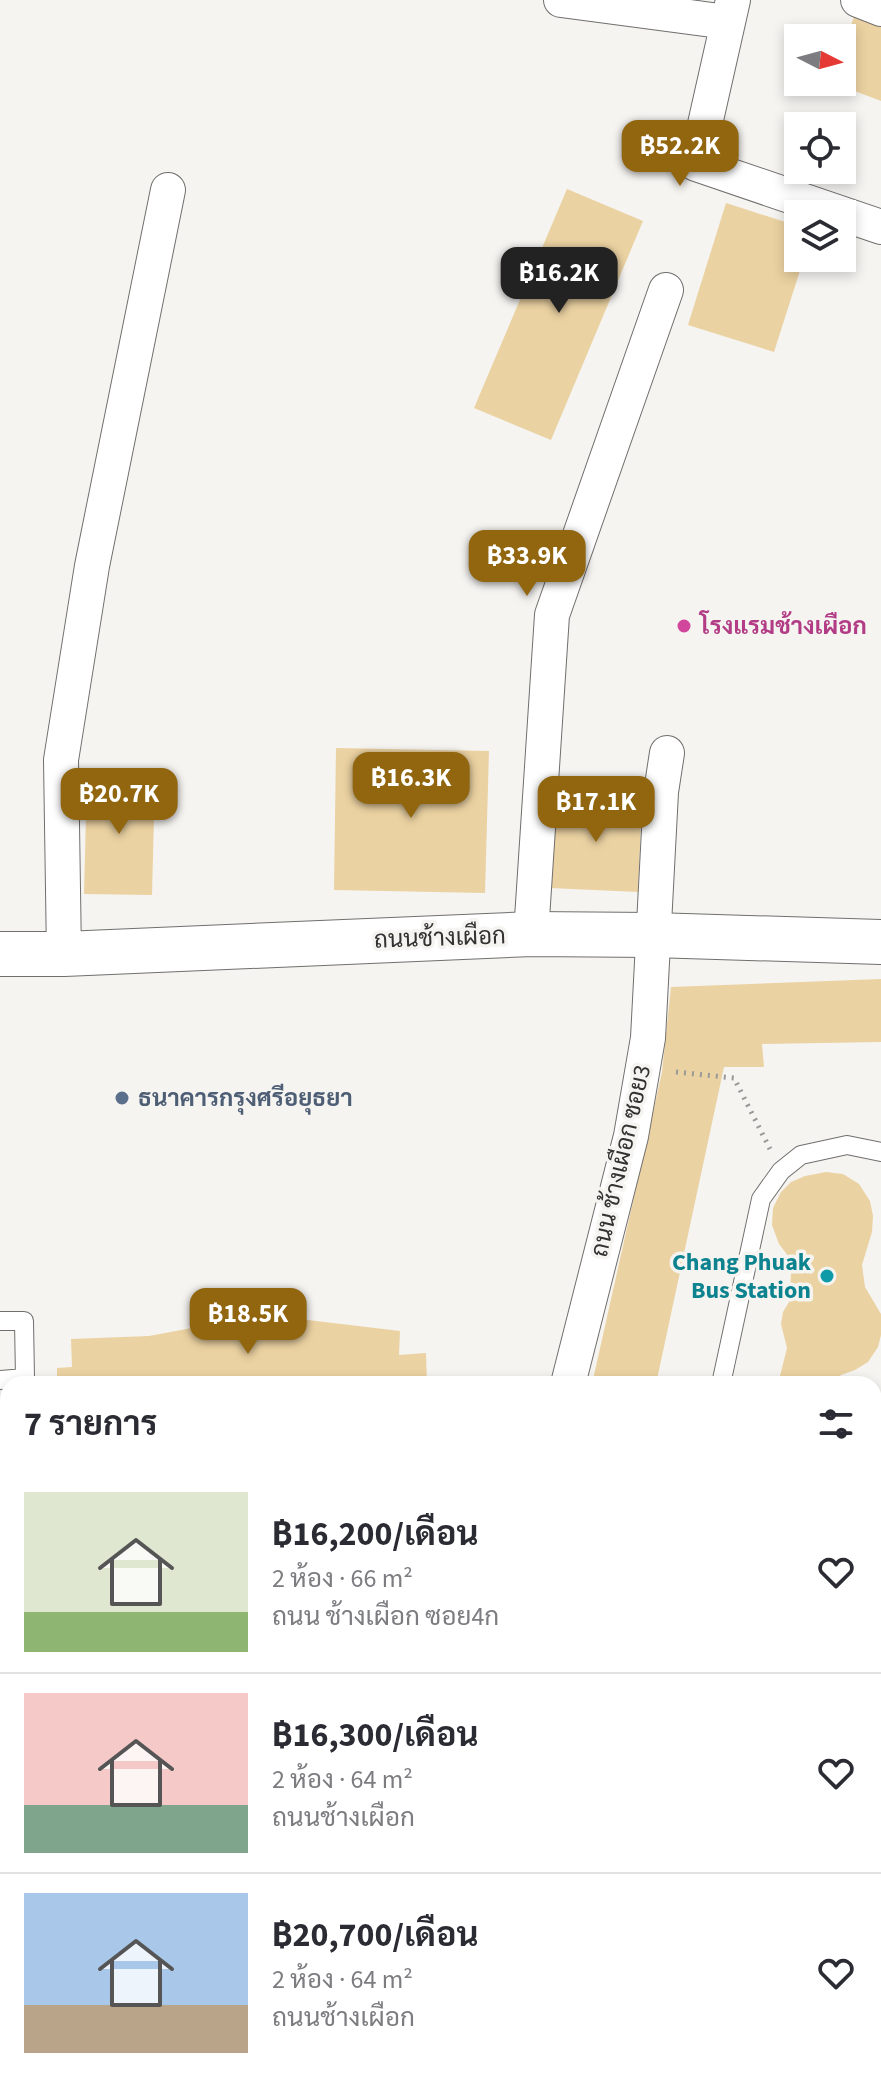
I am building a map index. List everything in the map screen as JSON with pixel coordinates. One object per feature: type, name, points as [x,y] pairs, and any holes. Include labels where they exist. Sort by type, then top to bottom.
[{"type":"main road","name":"ถนนช้างเผือก","points":[[0,954],[64,954],[531,934],[881,942]]},
{"type":"street","points":[[561,0],[730,11],[696,164],[881,227]]},
{"type":"street","points":[[858,0],[881,9]]},
{"type":"street","points":[[64,954],[61,760],[92,566],[168,190]]},
{"type":"street","points":[[531,934],[552,615],[666,290]]},
{"type":"street","name":"ถนน ช้างเผือก ซอย3","points":[[570,1376],[631,1136],[648,1038],[661,792],[667,753]]},
{"type":"lane","points":[[723,1376],[761,1199],[781,1171],[801,1155],[847,1145],[881,1152]]},
{"type":"lane","points":[[0,1321],[24,1321],[25,1376]]},
{"type":"path","points":[[643,1069],[734,1078],[781,1171]]},
{"type":"building","points":[[855,14],[881,24],[881,101],[856,92],[856,24],[851,24]]},
{"type":"building","points":[[567,189],[643,221],[551,440],[474,408]]},
{"type":"building","points":[[726,203],[784,222],[784,272],[800,272],[774,352],[688,325]]},
{"type":"building","points":[[336,748],[489,751],[485,893],[334,890]]},
{"type":"building","points":[[87,776],[155,778],[152,895],[84,894]]},
{"type":"building","points":[[554,795],[642,800],[638,892],[550,888]]},
{"type":"building","points":[[881,979],[881,1042],[762,1044],[764,1067],[724,1067],[658,1376],[594,1376],[662,1072],[671,987]]},
{"type":"building","name":"Chang Phuak Bus Station","points":[[826,1172],[843,1174],[859,1184],[870,1201],[873,1216],[872,1232],[862,1265],[865,1287],[881,1314],[881,1335],[878,1347],[868,1362],[840,1376],[780,1376],[787,1348],[781,1324],[789,1302],[792,1261],[779,1244],[772,1225],[773,1208],[781,1192],[791,1182]]},
{"type":"building","points":[[291,1318],[400,1331],[399,1355],[426,1353],[427,1376],[57,1376],[57,1368],[72,1367],[71,1339],[149,1336],[229,1321]]},
{"type":"place","name":"โรงแรมช้างเผือก","points":[[684,626]]},
{"type":"place","name":"ธนาคารกรุงศรีอยุธยา","points":[[122,1098]]},
{"type":"place","name":"Chang Phuak Bus Station","points":[[827,1276]]}]
